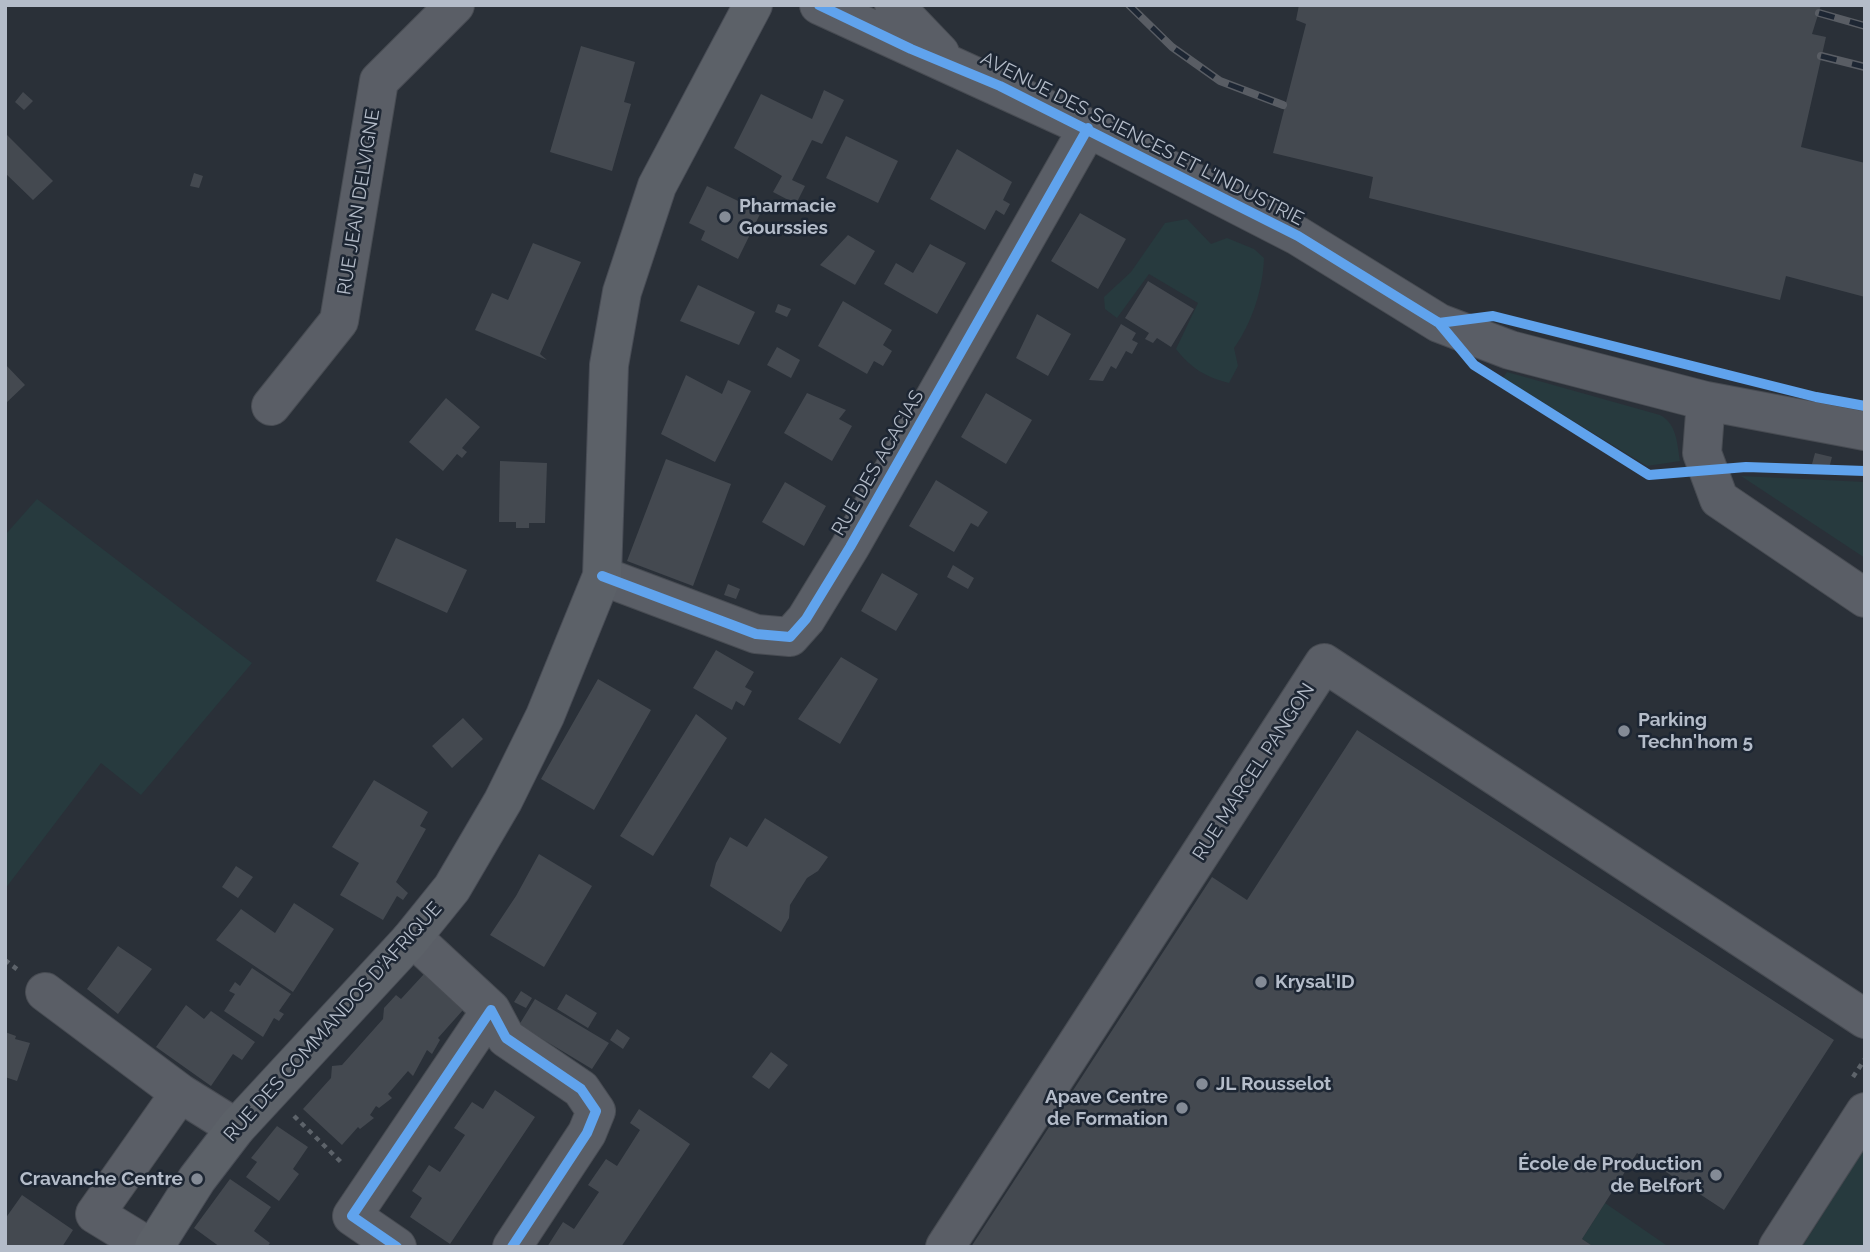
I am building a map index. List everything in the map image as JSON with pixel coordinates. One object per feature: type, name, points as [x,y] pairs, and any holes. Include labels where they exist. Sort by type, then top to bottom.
[{"type":"main road","name":"RUE DES COMMANDOS D'AFRIQUE","points":[[151,1247],[236,1128],[410,940],[452,888],[503,801],[556,691],[601,576],[609,365],[622,292],[657,186],[753,5]]},
{"type":"street","name":"RUE JEAN DELVIGNE","points":[[271,406],[339,321],[379,81],[455,5]]},
{"type":"street","name":"AVENUE DES SCIENCES ET L'INDUSTRIE","points":[[819,5],[1088,128],[1298,236],[1439,323],[1510,349],[1706,401],[1865,431]]},
{"type":"street","points":[[894,5],[951,65]]},
{"type":"street","name":"RUE DES ACACIAS","points":[[601,576],[756,634],[790,637],[806,619],[850,547],[1088,128]]},
{"type":"street","points":[[1706,401],[1702,453],[1718,499],[1865,598]]},
{"type":"street","name":"RUE MARCEL PANGON","points":[[945,1247],[1324,663],[1865,1019]]},
{"type":"street","points":[[410,940],[423,947],[491,1010],[506,1038],[581,1089],[596,1111],[587,1133],[512,1247]]},
{"type":"street","points":[[44,992],[180,1093],[236,1128]]},
{"type":"street","points":[[397,1247],[352,1216],[491,1010]]},
{"type":"street","points":[[151,1247],[95,1214],[180,1093]]},
{"type":"street","points":[[1778,1247],[1865,1112]]},
{"type":"path","points":[[267,1093],[317,1137],[347,1169],[352,1216]]},
{"type":"green space","points":[[1187,219],[1211,244],[1227,238],[1254,249],[1264,258],[1255,305],[1234,348],[1238,366],[1229,383],[1199,371],[1176,349],[1198,303],[1149,274],[1117,318],[1105,309],[1104,297],[1131,272],[1165,223]]},
{"type":"green space","points":[[1507,372],[1660,415],[1673,429],[1680,461],[1647,466],[1503,378]]},
{"type":"green space","points":[[1741,476],[1865,482],[1865,558]]},
{"type":"green space","points":[[37,499],[252,663],[141,795],[101,763],[5,889],[5,535]]},
{"type":"green space","points":[[1865,1148],[1865,1247],[1802,1247]]},
{"type":"green space","points":[[1605,1203],[1669,1247],[1594,1247],[1582,1239]]},
{"type":"building","points":[[1299,5],[1821,5],[1812,34],[1826,37],[1801,147],[1865,163],[1865,297],[1786,276],[1780,300],[1369,198],[1373,177],[1273,153],[1306,24],[1296,20]]},
{"type":"building","points":[[581,46],[635,62],[624,102],[631,104],[612,171],[550,152]]},
{"type":"building","points":[[824,90],[844,100],[822,144],[812,140],[792,180],[805,186],[796,204],[773,192],[782,176],[734,148],[761,94],[812,119]]},
{"type":"building","points":[[23,92],[33,101],[24,110],[15,102]]},
{"type":"building","points":[[5,133],[53,181],[33,200],[5,173]]},
{"type":"building","points":[[846,136],[898,161],[878,203],[826,178]]},
{"type":"building","points":[[957,149],[1012,182],[1003,200],[1010,204],[1004,215],[996,210],[985,230],[930,199]]},
{"type":"building","points":[[194,173],[203,176],[199,188],[190,186]]},
{"type":"building","name":"Pharmacie Gourssies","points":[[707,186],[761,212],[738,259],[701,240],[705,231],[689,223]]},
{"type":"building","points":[[1080,213],[1126,239],[1098,289],[1051,261]]},
{"type":"building","points":[[848,235],[875,251],[855,285],[820,265]]},
{"type":"building","points":[[533,243],[581,262],[540,354],[547,360],[475,330],[492,293],[508,300]]},
{"type":"building","points":[[930,244],[966,263],[937,314],[884,284],[896,263],[913,273]]},
{"type":"building","points":[[1148,281],[1194,309],[1171,347],[1157,338],[1153,343],[1145,339],[1149,333],[1125,318]]},
{"type":"building","points":[[698,285],[755,312],[739,345],[680,321]]},
{"type":"building","points":[[843,301],[892,330],[883,345],[892,351],[883,366],[874,361],[867,374],[818,346]]},
{"type":"building","points":[[778,304],[791,309],[787,317],[775,312]]},
{"type":"building","points":[[1037,314],[1071,334],[1048,376],[1016,358]]},
{"type":"building","points":[[1121,324],[1136,333],[1132,340],[1138,343],[1132,354],[1126,351],[1116,369],[1111,366],[1103,381],[1089,380]]},
{"type":"building","points":[[777,347],[800,360],[791,378],[767,365]]},
{"type":"building","points":[[5,364],[25,385],[5,404]]},
{"type":"building","points":[[686,375],[722,394],[728,380],[751,391],[715,462],[661,434]]},
{"type":"building","points":[[807,393],[846,410],[839,419],[852,426],[832,461],[784,433]]},
{"type":"building","points":[[986,393],[1032,420],[1006,464],[961,437]]},
{"type":"building","points":[[446,398],[480,427],[462,448],[467,452],[462,458],[457,454],[443,471],[409,442]]},
{"type":"building","points":[[1815,453],[1832,457],[1829,468],[1812,464]]},
{"type":"building","points":[[666,459],[731,484],[693,586],[627,561]]},
{"type":"building","points":[[500,461],[547,463],[545,523],[529,523],[529,528],[516,528],[516,522],[499,522]]},
{"type":"building","points":[[936,480],[988,512],[978,527],[971,523],[954,552],[909,526]]},
{"type":"building","points":[[785,482],[826,506],[804,546],[762,522]]},
{"type":"building","points":[[396,538],[467,570],[447,613],[376,581]]},
{"type":"building","points":[[953,565],[974,578],[968,589],[947,577]]},
{"type":"building","points":[[882,573],[918,594],[896,631],[861,611]]},
{"type":"building","points":[[728,584],[740,589],[736,599],[724,595]]},
{"type":"building","points":[[716,650],[754,672],[745,687],[752,691],[744,706],[736,701],[732,710],[693,688]]},
{"type":"building","points":[[841,657],[878,679],[840,744],[798,719]]},
{"type":"building","points":[[598,679],[651,710],[594,810],[541,779]]},
{"type":"building","points":[[696,714],[727,738],[653,856],[620,836]]},
{"type":"building","points":[[463,718],[483,739],[452,768],[432,746]]},
{"type":"building","points":[[1357,730],[1834,1040],[1724,1210],[1637,1153],[1582,1239],[1594,1247],[971,1247],[1212,877],[1247,900]]},
{"type":"building","points":[[374,780],[428,812],[420,826],[426,829],[396,882],[408,893],[403,900],[397,896],[383,920],[340,895],[359,863],[332,847]]},
{"type":"building","points":[[765,818],[828,857],[818,871],[807,878],[790,905],[789,918],[781,932],[710,886],[716,863],[730,837],[747,847]]},
{"type":"building","points":[[539,854],[592,886],[544,967],[490,935]]},
{"type":"building","points":[[236,866],[253,877],[238,898],[222,887]]},
{"type":"building","points":[[294,903],[334,929],[293,992],[216,940],[241,909],[275,933]]},
{"type":"building","points":[[118,946],[152,969],[118,1014],[87,989]]},
{"type":"building","points":[[252,968],[291,994],[279,1011],[284,1014],[279,1021],[274,1018],[263,1037],[224,1011],[235,994],[229,991],[235,982],[240,986]]},
{"type":"building","points":[[424,974],[463,1010],[438,1038],[440,1040],[432,1054],[427,1050],[413,1076],[408,1071],[388,1094],[392,1098],[379,1108],[376,1106],[370,1115],[374,1118],[360,1129],[358,1127],[342,1145],[303,1109],[331,1078],[332,1066],[342,1065],[383,1019],[384,1008],[396,995],[401,999]]},
{"type":"building","points":[[521,991],[532,998],[526,1008],[514,1002]]},
{"type":"building","points":[[566,994],[597,1013],[588,1028],[557,1009]]},
{"type":"building","points":[[535,999],[609,1043],[592,1069],[519,1025]]},
{"type":"building","points":[[186,1005],[204,1019],[211,1011],[255,1042],[242,1060],[233,1054],[211,1086],[156,1047]]},
{"type":"building","points":[[617,1029],[630,1038],[623,1049],[610,1040]]},
{"type":"building","points":[[5,1032],[16,1036],[15,1039],[30,1043],[17,1081],[5,1077]]},
{"type":"building","points":[[771,1052],[788,1065],[769,1089],[752,1077]]},
{"type":"building","points":[[495,1090],[535,1117],[450,1244],[410,1217],[422,1198],[412,1191],[429,1165],[440,1172],[465,1135],[454,1128],[472,1102],[483,1109]]},
{"type":"building","points":[[639,1109],[690,1144],[621,1247],[547,1247],[563,1222],[574,1229],[599,1192],[588,1185],[606,1159],[617,1166],[640,1130],[630,1123]]},
{"type":"building","points":[[277,1126],[308,1147],[293,1169],[299,1174],[279,1201],[246,1177],[257,1162],[251,1158]]},
{"type":"building","points":[[230,1179],[271,1207],[254,1231],[270,1243],[267,1247],[220,1247],[194,1228]]},
{"type":"building","points":[[22,1195],[73,1230],[62,1247],[5,1247],[5,1219]]},
{"type":"railway","points":[[1129,5],[1172,47],[1220,81],[1283,105]]},
{"type":"railway","points":[[1819,13],[1865,26]]},
{"type":"railway","points":[[1821,56],[1865,67]]},
{"type":"cycle path","points":[[819,5],[911,49],[1000,86],[1298,236],[1439,323],[1474,365],[1649,475],[1746,467],[1865,471]]},
{"type":"cycle path","points":[[602,576],[756,634],[790,637],[806,619],[850,547],[1088,128]]},
{"type":"cycle path","points":[[1439,323],[1493,316],[1816,397],[1865,406]]},
{"type":"cycle path","points":[[397,1247],[352,1216],[491,1010],[506,1038],[581,1089],[596,1111],[587,1133],[512,1247]]},
{"type":"place","name":"Pharmacie Gourssies","points":[[725,217]]},
{"type":"place","name":"Parking Techn'hom 5","points":[[1624,731]]},
{"type":"place","name":"Krysal'ID","points":[[1261,982]]},
{"type":"place","name":"JL Rousselot","points":[[1202,1084]]},
{"type":"place","name":"Apave Centre de Formation","points":[[1182,1108]]},
{"type":"place","name":"École de Production de Belfort","points":[[1716,1175]]},
{"type":"place","name":"Cravanche Centre","points":[[197,1179]]}]
